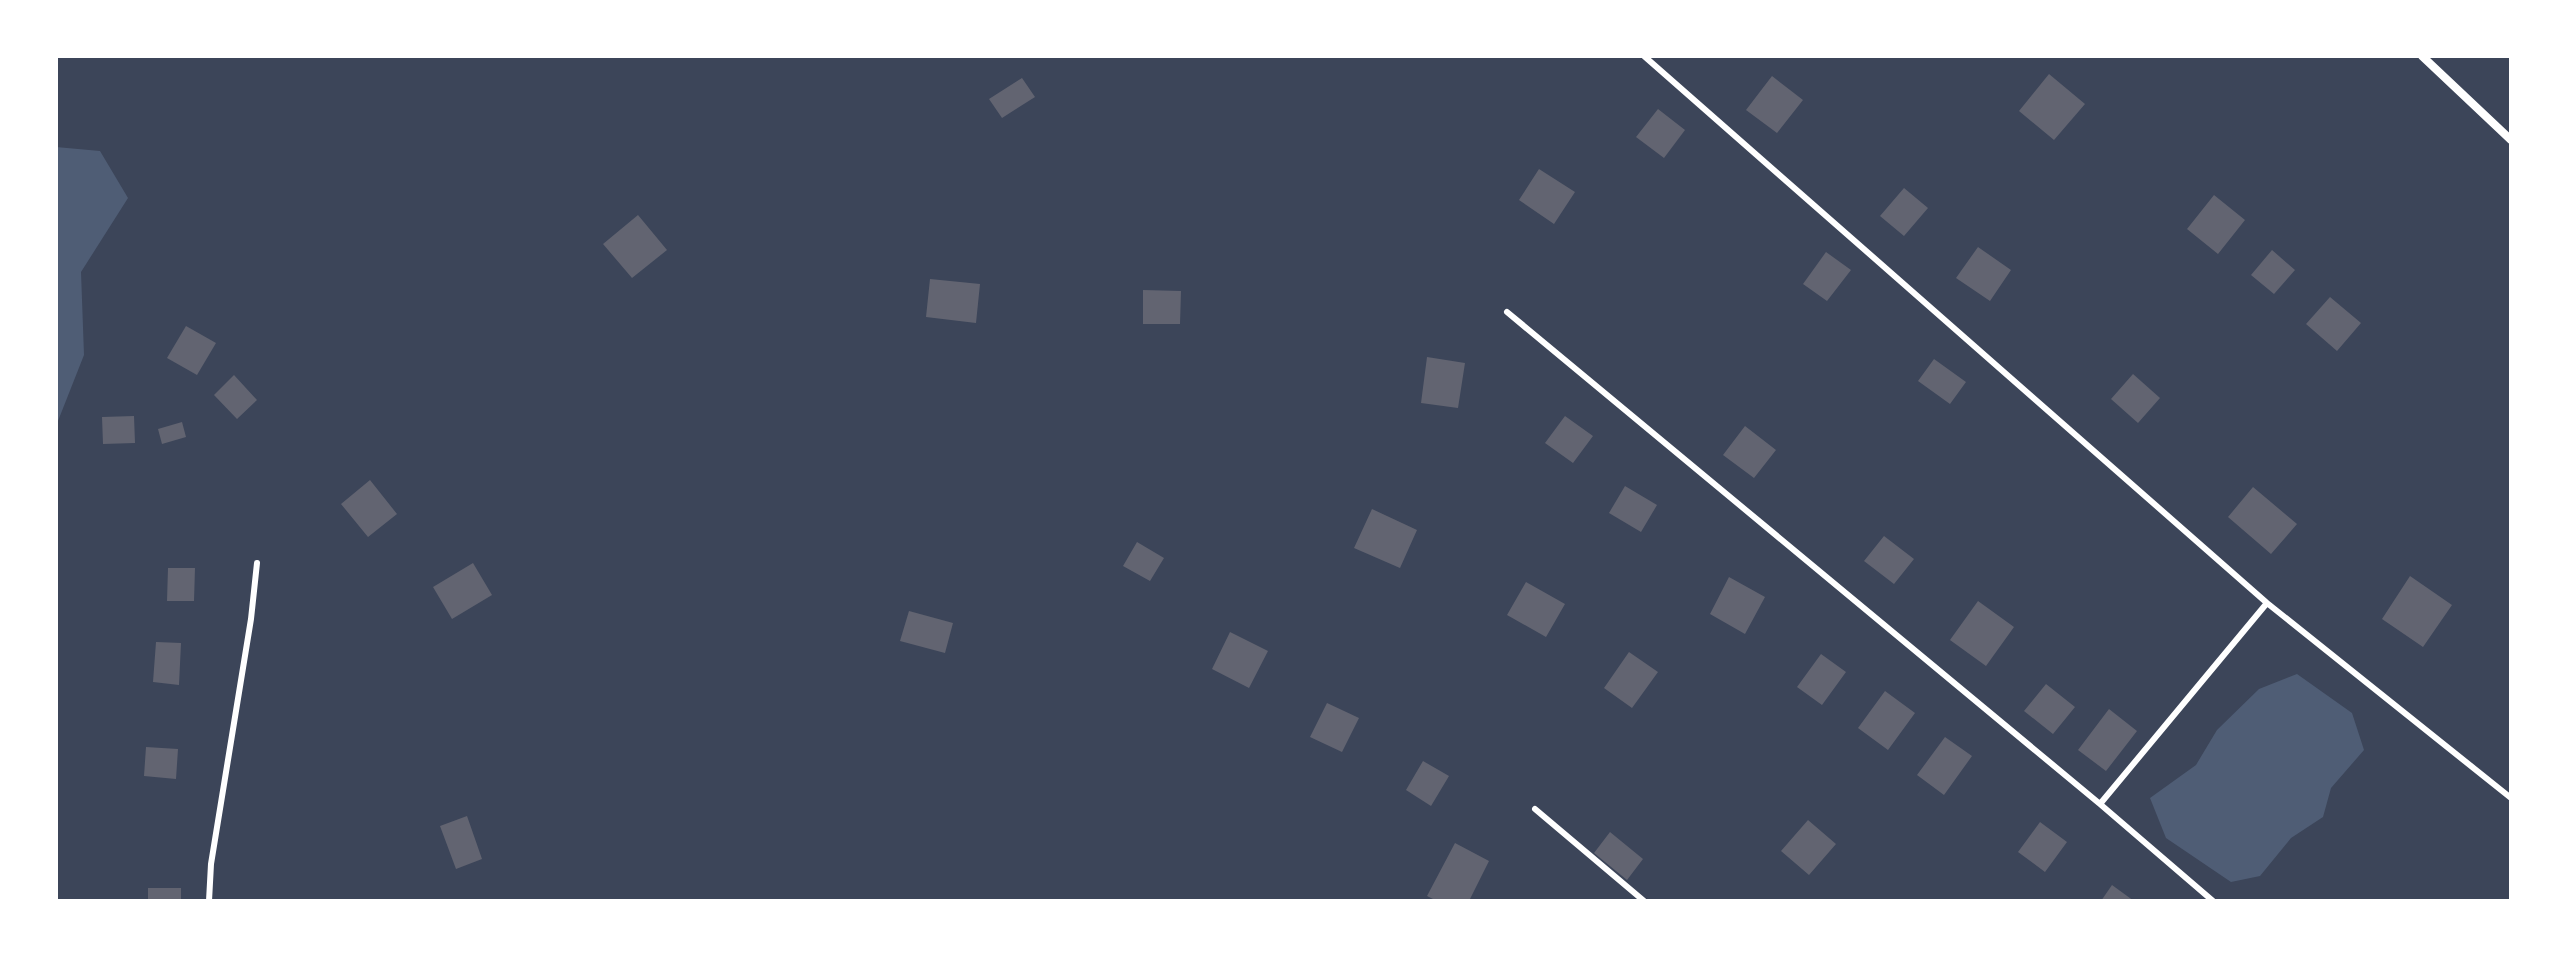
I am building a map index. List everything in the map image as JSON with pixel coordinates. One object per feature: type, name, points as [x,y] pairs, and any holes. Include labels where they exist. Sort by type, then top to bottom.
[{"type":"street","points":[[2422,56],[2511,140]]},
{"type":"lane","points":[[1644,56],[2267,603],[2511,798]]},
{"type":"lane","points":[[1507,312],[2213,901]]},
{"type":"lane","points":[[209,901],[211,864],[251,619],[257,563]]},
{"type":"lane","points":[[2100,804],[2267,603]]},
{"type":"lane","points":[[1535,809],[1644,901]]},
{"type":"shaded area","points":[[56,56],[2511,56],[2511,901],[56,901]]},
{"type":"shaded area","points":[[56,147],[100,151],[128,198],[81,272],[84,355],[56,426]]},
{"type":"shaded area","points":[[2297,674],[2352,713],[2364,750],[2331,788],[2323,817],[2291,838],[2260,876],[2231,882],[2166,838],[2150,798],[2196,765],[2217,730],[2259,689]]},
{"type":"building","points":[[2049,74],[2085,104],[2054,140],[2019,111]]},
{"type":"building","points":[[1772,76],[1803,100],[1777,133],[1746,110]]},
{"type":"building","points":[[1022,78],[1035,97],[1002,118],[989,99]]},
{"type":"building","points":[[1658,109],[1685,130],[1664,158],[1636,137]]},
{"type":"building","points":[[1539,169],[1575,192],[1554,224],[1519,200]]},
{"type":"building","points":[[1904,188],[1928,208],[1904,236],[1880,216]]},
{"type":"building","points":[[2214,195],[2245,220],[2218,254],[2187,229]]},
{"type":"building","points":[[638,215],[667,250],[632,278],[603,244]]},
{"type":"building","points":[[1978,247],[2011,270],[1990,301],[1956,278]]},
{"type":"building","points":[[2272,250],[2295,270],[2274,294],[2251,275]]},
{"type":"building","points":[[1826,252],[1851,270],[1827,301],[1803,284]]},
{"type":"building","points":[[930,279],[980,284],[976,323],[926,317]]},
{"type":"building","points":[[1143,290],[1181,291],[1180,324],[1143,324]]},
{"type":"building","points":[[2330,297],[2361,323],[2337,351],[2306,324]]},
{"type":"building","points":[[186,326],[216,343],[197,375],[167,358]]},
{"type":"building","points":[[1427,357],[1465,363],[1458,408],[1421,403]]},
{"type":"building","points":[[1934,359],[1966,382],[1950,404],[1918,381]]},
{"type":"building","points":[[2133,374],[2160,398],[2138,423],[2111,399]]},
{"type":"building","points":[[234,375],[257,400],[237,419],[214,395]]},
{"type":"building","points":[[134,416],[135,443],[103,444],[102,417]]},
{"type":"building","points":[[1565,416],[1593,436],[1573,463],[1545,443]]},
{"type":"building","points":[[182,422],[186,437],[162,444],[158,429]]},
{"type":"building","points":[[1745,426],[1776,450],[1754,478],[1723,455]]},
{"type":"building","points":[[370,480],[397,514],[368,537],[341,504]]},
{"type":"building","points":[[1625,486],[1657,505],[1641,532],[1609,513]]},
{"type":"building","points":[[2253,487],[2297,524],[2271,554],[2228,517]]},
{"type":"building","points":[[1372,509],[1417,530],[1400,568],[1354,548]]},
{"type":"building","points":[[1884,536],[1914,559],[1894,584],[1864,561]]},
{"type":"building","points":[[1137,542],[1164,558],[1150,581],[1123,566]]},
{"type":"building","points":[[473,563],[492,595],[452,619],[433,587]]},
{"type":"building","points":[[168,568],[195,568],[194,601],[167,601]]},
{"type":"building","points":[[2410,576],[2452,605],[2423,647],[2382,619]]},
{"type":"building","points":[[1729,577],[1765,597],[1745,634],[1710,614]]},
{"type":"building","points":[[1526,582],[1565,604],[1546,637],[1507,615]]},
{"type":"building","points":[[1978,601],[2014,627],[1986,666],[1950,640]]},
{"type":"building","points":[[909,611],[953,623],[945,653],[900,641]]},
{"type":"building","points":[[1230,632],[1268,651],[1249,688],[1212,669]]},
{"type":"building","points":[[156,642],[181,643],[179,685],[153,682]]},
{"type":"building","points":[[1629,652],[1658,672],[1632,708],[1604,688]]},
{"type":"building","points":[[1821,654],[1846,672],[1822,705],[1797,687]]},
{"type":"building","points":[[2046,684],[2075,707],[2053,734],[2024,711]]},
{"type":"building","points":[[1885,691],[1915,713],[1888,750],[1858,728]]},
{"type":"building","points":[[1327,703],[1359,718],[1342,752],[1310,737]]},
{"type":"building","points":[[2109,709],[2137,731],[2106,771],[2078,750]]},
{"type":"building","points":[[1945,737],[1972,756],[1944,795],[1917,775]]},
{"type":"building","points":[[146,747],[178,749],[176,779],[144,776]]},
{"type":"building","points":[[1423,761],[1449,776],[1431,806],[1406,790]]},
{"type":"building","points":[[467,816],[482,859],[456,869],[440,826]]},
{"type":"building","points":[[1808,820],[1836,844],[1809,875],[1781,851]]},
{"type":"building","points":[[2040,822],[2067,842],[2045,872],[2018,852]]},
{"type":"building","points":[[1610,832],[1643,859],[1627,880],[1594,853]]},
{"type":"building","points":[[1455,843],[1489,861],[1469,901],[1437,901],[1427,896]]},
{"type":"building","points":[[2112,885],[2134,901],[2101,901]]},
{"type":"building","points":[[148,888],[181,888],[181,901],[148,901]]}]
